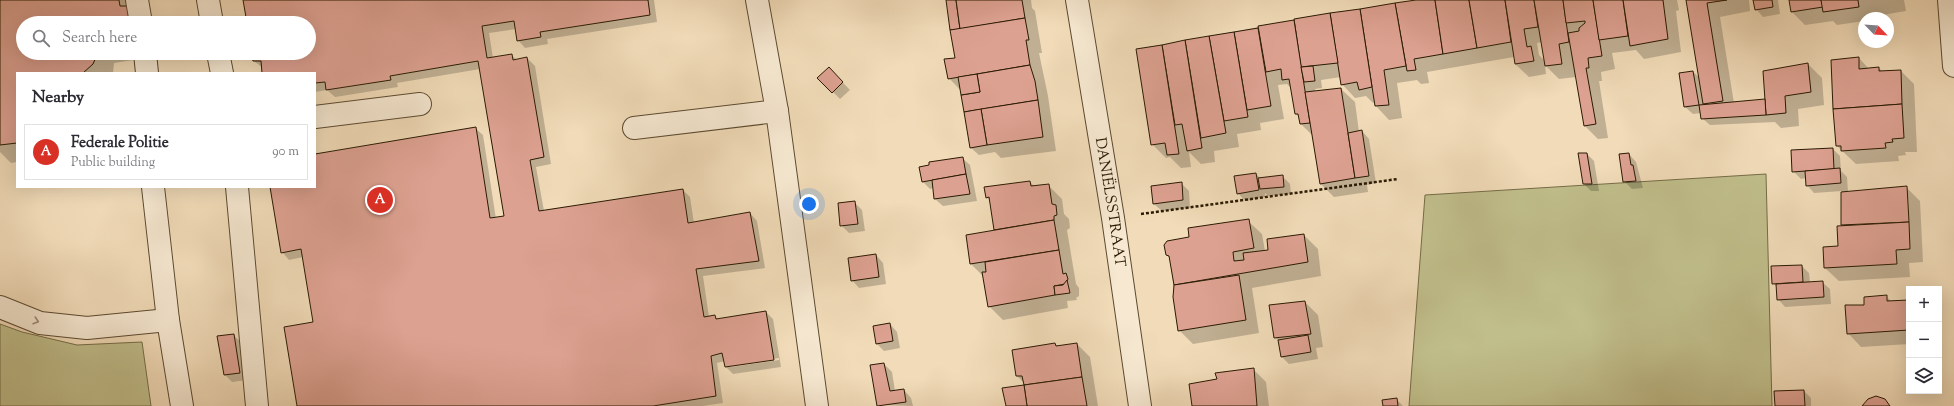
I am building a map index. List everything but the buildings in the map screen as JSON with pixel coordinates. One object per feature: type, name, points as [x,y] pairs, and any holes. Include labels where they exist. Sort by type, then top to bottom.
[{"type":"street","points":[[138,0],[140,16]]},
{"type":"street","points":[[208,0],[211,16]]},
{"type":"street","points":[[757,0],[777,111],[817,406]]},
{"type":"street","points":[[1950,0],[1954,66]]},
{"type":"street","name":"DANIËLSSTRAAT","points":[[1082,1],[1140,406]]},
{"type":"street","points":[[146,60],[147,72]]},
{"type":"street","points":[[219,60],[222,72]]},
{"type":"street","points":[[316,117],[420,104]]},
{"type":"street","points":[[634,128],[777,111]]},
{"type":"street","points":[[153,188],[168,320],[182,406]]},
{"type":"street","points":[[237,188],[257,406]]},
{"type":"street","points":[[0,307],[40,323],[87,328],[168,320]]},
{"type":"path","points":[[1113,218],[1398,179]]},
{"type":"shaded area","points":[[1766,174],[1772,406],[1409,406],[1425,195]]},
{"type":"shaded area","points":[[0,324],[22,332],[77,345],[142,342],[151,406],[0,406]]},
{"type":"place","name":"Federale Politie","points":[[380,200]]}]
